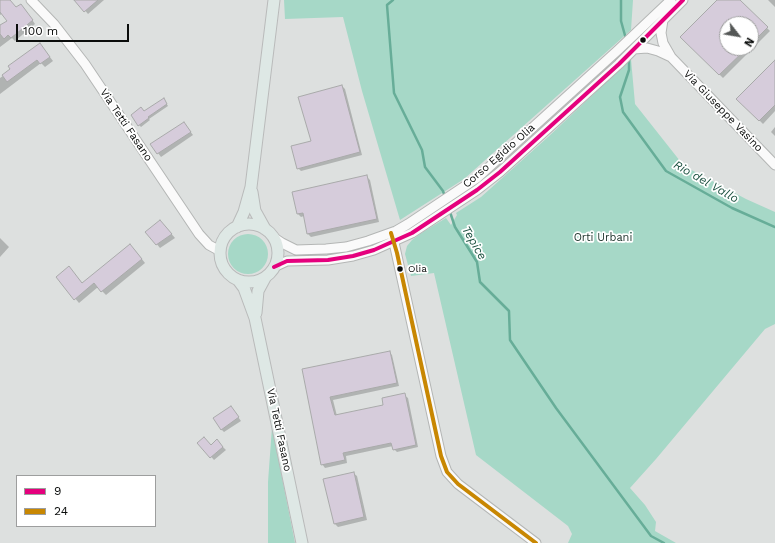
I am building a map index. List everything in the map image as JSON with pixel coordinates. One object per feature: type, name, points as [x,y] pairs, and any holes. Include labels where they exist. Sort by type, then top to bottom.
[{"type":"main road","points":[[237,227],[244,212],[251,187],[274,0]]},
{"type":"main road","points":[[251,187],[255,212],[264,229]]},
{"type":"main road","points":[[246,224],[256,225],[264,229],[273,237],[278,252],[277,260],[274,267],[265,278],[247,282],[230,276],[224,269],[220,251],[222,243],[225,236],[237,227],[246,224]]},
{"type":"main road","name":"Via Tetti Fasano","points":[[255,318],[258,291],[265,278]]},
{"type":"main road","name":"Via Tetti Fasano","points":[[238,280],[244,288],[255,318],[302,543]]},
{"type":"street","name":"Via Tetti Fasano","points":[[31,0],[54,24],[85,64],[198,234],[209,245],[220,251]]},
{"type":"street","name":"Corso Egidio Olia","points":[[273,237],[296,250],[346,247],[368,241],[408,224],[477,178],[671,0]]},
{"type":"street","name":"Corso Egidio Olia","points":[[274,267],[287,261],[328,260],[353,256],[374,250],[412,233],[442,214],[500,172],[619,64],[683,0]]},
{"type":"street","name":"Via Giuseppe Vasino","points":[[663,20],[661,33],[663,43],[671,57],[775,164]]},
{"type":"street","name":"Via Giuseppe Vasino","points":[[634,49],[647,48],[671,57]]},
{"type":"street","points":[[391,232],[441,456],[448,472],[458,484],[536,543]]},
{"type":"green space","points":[[284,0],[633,0],[631,30],[464,179],[400,220],[362,91],[343,17],[285,19]]},
{"type":"green space","name":"Orti Urbani","points":[[631,59],[635,104],[684,166],[746,199],[775,212],[775,324],[765,329],[630,488],[645,505],[656,522],[655,531],[676,543],[568,543],[572,534],[568,526],[476,455],[434,273],[411,276],[405,254],[407,246],[412,240],[423,232],[446,218],[451,225],[457,215],[456,213],[481,197],[548,137]]},
{"type":"green space","points":[[252,234],[259,237],[265,243],[268,254],[267,262],[259,271],[252,274],[244,274],[237,271],[229,262],[228,250],[231,243],[240,235]]},
{"type":"green space","points":[[272,427],[295,543],[268,543],[268,482]]},
{"type":"building","points":[[0,0],[10,0],[16,7],[21,4],[33,20],[11,38],[8,35],[4,39],[0,34],[0,25],[7,21],[0,12]]},
{"type":"building","points":[[74,0],[98,0],[84,12]]},
{"type":"building","points":[[717,0],[740,0],[757,16],[719,16],[719,56],[739,56],[719,75],[680,37]]},
{"type":"building","points":[[759,18],[768,27],[759,36]]},
{"type":"building","points":[[40,43],[50,57],[40,64],[37,60],[7,82],[2,75],[10,69],[8,66]]},
{"type":"building","points":[[775,60],[775,105],[759,121],[736,99]]},
{"type":"building","points":[[342,85],[360,152],[297,169],[291,146],[311,141],[298,97]]},
{"type":"building","points":[[164,98],[167,104],[138,126],[131,115],[141,107],[144,111]]},
{"type":"building","points":[[184,122],[191,132],[157,154],[150,144]]},
{"type":"building","points":[[367,175],[377,219],[307,234],[303,213],[297,214],[292,192]]},
{"type":"building","points":[[160,220],[172,234],[156,245],[145,232]]},
{"type":"building","points":[[130,244],[142,259],[101,292],[94,283],[74,300],[56,277],[69,266],[82,283]]},
{"type":"building","points":[[390,351],[397,383],[330,397],[335,415],[383,405],[382,398],[405,393],[416,445],[393,450],[391,443],[343,453],[345,460],[321,465],[302,369]]},
{"type":"building","points":[[231,406],[239,417],[221,430],[213,418]]},
{"type":"building","points":[[204,437],[211,445],[217,439],[223,447],[210,458],[197,443]]},
{"type":"building","points":[[354,472],[364,517],[334,524],[323,479]]},
{"type":"waterway","name":"Tepice","points":[[393,0],[387,5],[394,93],[422,150],[425,167],[443,191],[455,227],[477,262],[480,282],[509,311],[510,340],[556,408],[651,536],[664,543]]},
{"type":"waterway","name":"Rio del Vallo","points":[[621,0],[621,21],[626,39]]},
{"type":"waterway","name":"Rio del Vallo","points":[[629,58],[629,70],[620,97],[623,112],[666,171],[732,208],[775,227]]},
{"type":"transit line","name":"9","points":[[274,267],[287,261],[328,260],[353,256],[374,250],[412,233],[477,190],[500,172],[619,64],[683,0]]},
{"type":"transit line","name":"24","points":[[391,233],[397,253],[441,456],[447,472],[458,484],[536,543]]},
{"type":"place","name":"Olia","points":[[400,269]]}]
